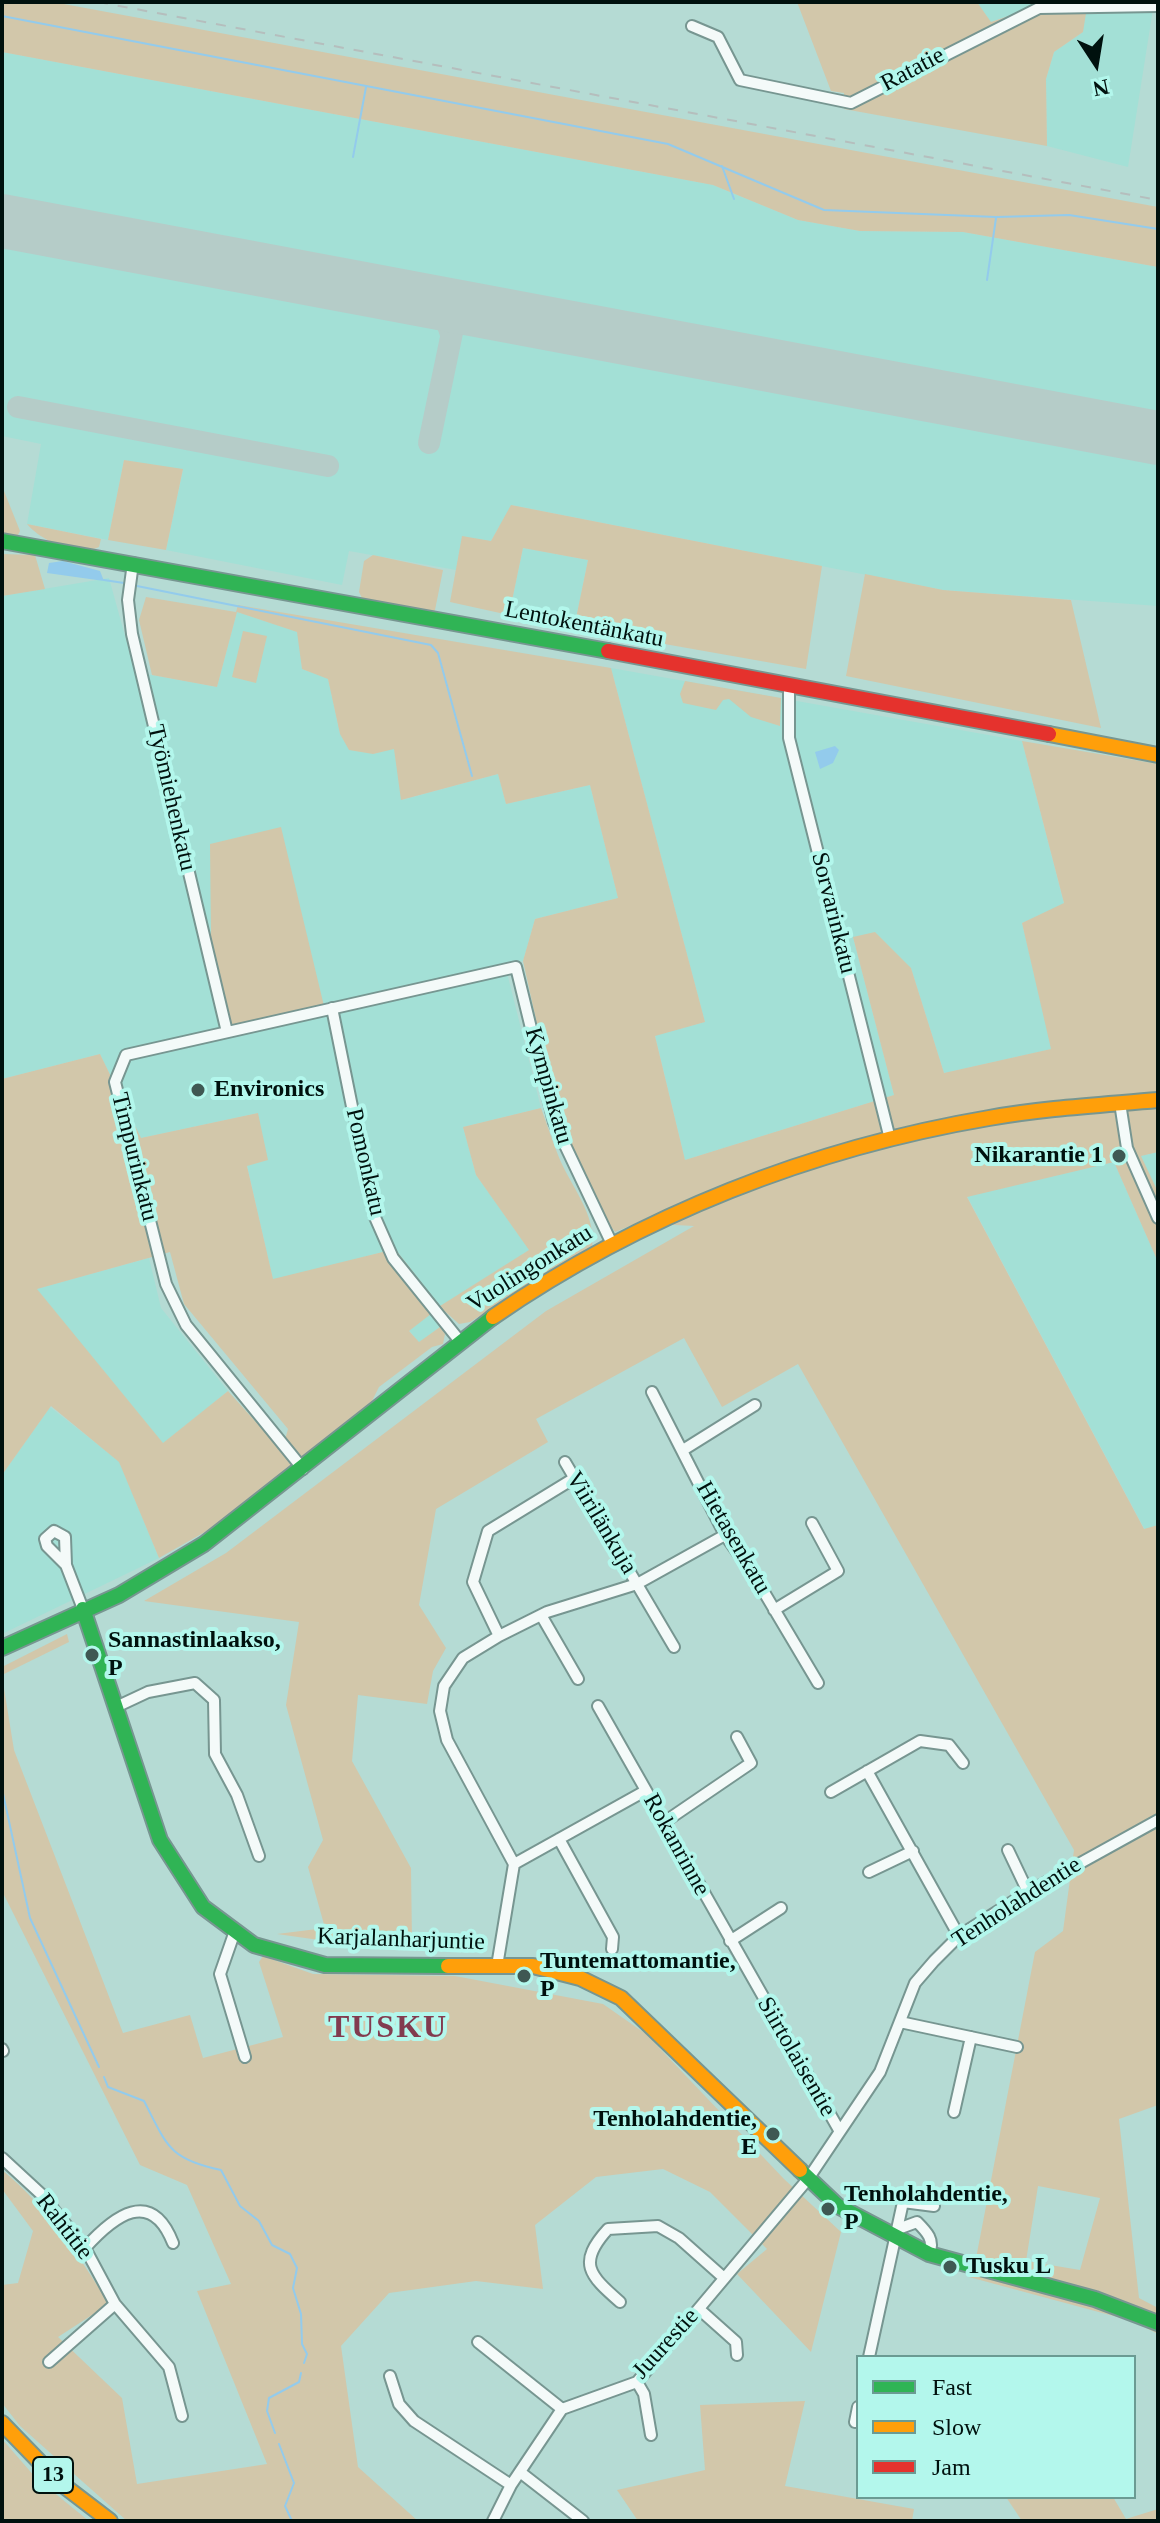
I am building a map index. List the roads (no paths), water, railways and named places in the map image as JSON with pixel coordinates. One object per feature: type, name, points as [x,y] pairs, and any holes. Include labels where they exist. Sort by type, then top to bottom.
[{"type":"main road","name":"Lentokentänkatu","points":[[2,541],[1158,755]]},
{"type":"main road","name":"Vuolingonkatu","points":[[2,1648],[155,1576],[303,1469],[459,1340],[612,1244],[742,1186],[890,1139],[988,1118],[1158,1100]]},
{"type":"main road","name":"Karjalanharjuntie","points":[[83,1609],[160,1840],[203,1907],[254,1945],[325,1965],[533,1966],[580,1978],[621,1998],[838,2206],[897,2234],[929,2254],[1095,2299],[1158,2323]]},
{"type":"main road","name":"13","points":[[2,2423],[59,2482],[110,2521]]},
{"type":"street","name":"Ratatie","points":[[692,26],[718,37],[740,80],[851,103],[1039,8],[1158,6]]},
{"type":"street","name":"Työmiehenkatu","points":[[133,563],[128,600],[132,634],[227,1032]]},
{"type":"street","name":"Sorvarinkatu","points":[[789,686],[789,738],[890,1139]]},
{"type":"street","name":"Timpurinkatu","points":[[303,1469],[186,1325],[166,1284],[115,1082],[126,1055],[516,967]]},
{"type":"street","name":"Kympinkatu","points":[[516,967],[554,1122],[612,1244]]},
{"type":"street","name":"Pomonkatu","points":[[332,1008],[374,1215],[393,1258],[459,1340]]},
{"type":"street","points":[[1120,1103],[1124,1141],[1158,1218]]},
{"type":"street","name":"Hietasenkatu","points":[[652,1392],[725,1535],[818,1683]]},
{"type":"street","points":[[683,1450],[755,1405]]},
{"type":"street","name":"Viirilänkuja","points":[[565,1462],[674,1647]]},
{"type":"street","points":[[499,1636],[473,1582],[488,1531],[573,1479]]},
{"type":"street","points":[[774,1610],[838,1571],[812,1523]]},
{"type":"street","points":[[497,1966],[514,1864],[447,1740],[440,1711],[444,1686],[463,1658],[499,1636],[541,1615],[637,1584],[725,1535]]},
{"type":"street","points":[[66,1565],[83,1609]]},
{"type":"street","points":[[541,1615],[578,1679]]},
{"type":"street","points":[[116,1707],[148,1692],[195,1683],[214,1700],[215,1754],[237,1795],[259,1856]]},
{"type":"street","name":"Rokanrinne","points":[[598,1706],[754,1984]]},
{"type":"street","points":[[663,1823],[751,1763],[737,1737]]},
{"type":"street","points":[[831,1792],[920,1741],[949,1745],[963,1763]]},
{"type":"street","points":[[867,1771],[959,1936]]},
{"type":"street","points":[[514,1864],[645,1791]]},
{"type":"street","name":"Tenholahdentie","points":[[808,2179],[880,2072],[915,1983],[959,1936],[1028,1892],[1158,1820]]},
{"type":"street","points":[[559,1839],[613,1937],[612,1949]]},
{"type":"street","points":[[1008,1850],[1028,1892]]},
{"type":"street","points":[[869,1872],[913,1851]]},
{"type":"street","points":[[730,1941],[781,1908]]},
{"type":"street","points":[[235,1931],[220,1974],[245,2057]]},
{"type":"street","name":"Siirtolaisentie","points":[[754,1984],[839,2130]]},
{"type":"street","points":[[900,2022],[1017,2047]]},
{"type":"street","points":[[954,2112],[971,2037]]},
{"type":"street","name":"Rahtitie","points":[[2,2158],[41,2194],[85,2248],[115,2304],[169,2367],[182,2416]]},
{"type":"street","name":"Juurestie","points":[[562,2409],[637,2382],[808,2179]]},
{"type":"street","points":[[869,2355],[903,2202],[934,2206]]},
{"type":"street","points":[[85,2248],[117,2218],[138,2211],[156,2215],[166,2226],[173,2243]]},
{"type":"street","points":[[897,2234],[917,2222],[928,2233],[932,2247],[929,2254]]},
{"type":"street","points":[[620,2302],[595,2281],[589,2264],[591,2247],[608,2229],[658,2226],[679,2238],[724,2278]]},
{"type":"street","points":[[49,2362],[115,2304]]},
{"type":"street","points":[[699,2309],[736,2342],[737,2355]]},
{"type":"street","points":[[478,2342],[562,2409],[511,2485],[493,2521]]},
{"type":"street","points":[[390,2376],[399,2404],[414,2421],[511,2485]]},
{"type":"street","points":[[637,2382],[644,2394],[651,2435]]},
{"type":"street","points":[[855,2422],[856,2417]]},
{"type":"street","points":[[520,2472],[583,2521]]},
{"type":"water","points":[[63,561],[100,571],[104,581],[47,573],[49,563]]},
{"type":"water","points":[[835,746],[839,750],[833,763],[820,769],[815,752]]},
{"type":"waterway","points":[[2,16],[668,144],[824,210],[996,217],[1069,215],[1158,229]]},
{"type":"waterway","points":[[353,157],[366,87]]},
{"type":"waterway","points":[[722,166],[734,199]]},
{"type":"waterway","points":[[987,280],[996,218]]},
{"type":"waterway","points":[[104,580],[124,583]]},
{"type":"waterway","points":[[137,586],[431,645],[438,653],[472,776]]},
{"type":"waterway","points":[[2,1789],[30,1918],[99,2067]]},
{"type":"waterway","points":[[104,2077],[108,2087],[144,2101],[164,2139],[179,2155],[221,2170],[240,2206],[259,2221],[272,2245],[290,2254],[297,2268],[293,2288],[301,2314],[302,2344],[307,2354],[304,2363]]},
{"type":"waterway","points":[[275,2433],[267,2411],[269,2398],[299,2382],[301,2373]]},
{"type":"waterway","points":[[279,2444],[294,2483],[285,2506],[292,2521]]},
{"type":"railway","points":[[98,2],[1158,200]]},
{"type":"place","name":"Environics","points":[[198,1090]]},
{"type":"place","name":"Nikarantie 1","points":[[1119,1156]]},
{"type":"place","name":"Sannastinlaakso, P","points":[[92,1655]]},
{"type":"place","name":"Tuntemattomantie, P","points":[[524,1976]]},
{"type":"place","name":"Tenholahdentie, E","points":[[773,2134]]},
{"type":"place","name":"Tenholahdentie, P","points":[[828,2209]]},
{"type":"place","name":"Tusku L","points":[[950,2267]]},
{"type":"district","name":"TUSKU","points":[[388,2029]]}]
